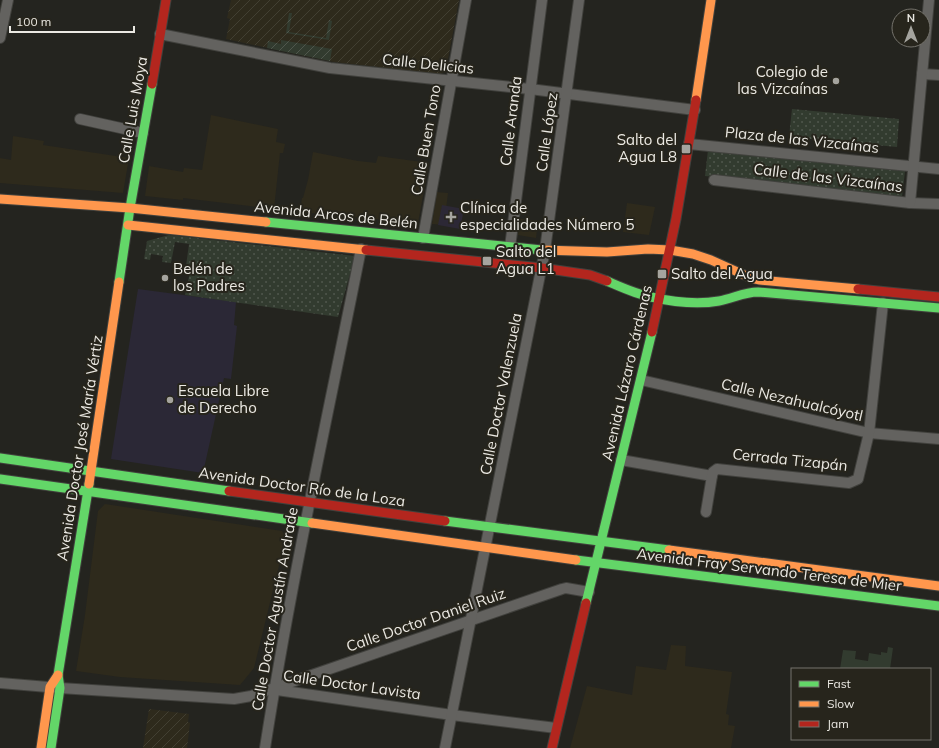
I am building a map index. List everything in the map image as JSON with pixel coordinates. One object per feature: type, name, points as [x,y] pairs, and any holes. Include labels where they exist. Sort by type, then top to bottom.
[{"type":"main road","name":"Calle Luis Moya","points":[[128,225],[166,0]]},
{"type":"main road","name":"Avenida Lázaro Cárdenas","points":[[552,748],[641,380],[670,250],[695,110],[711,0]]},
{"type":"main road","name":"Avenida Arcos de Belén","points":[[0,199],[130,208],[545,250],[607,252],[648,249],[670,250],[693,254],[760,280],[939,297]]},
{"type":"main road","name":"Avenida Arcos de Belén","points":[[128,225],[542,268],[590,275],[635,292],[659,299],[700,303],[719,301],[751,292],[758,292],[939,308]]},
{"type":"main road","name":"Avenida Doctor José María Vértiz","points":[[41,748],[58,675],[88,492],[128,225]]},
{"type":"main road","name":"Avenida Doctor Río de la Loza","points":[[0,458],[310,503],[601,541]]},
{"type":"main road","points":[[0,479],[306,523],[596,562]]},
{"type":"main road","name":"Avenida Fray Servando Teresa de Mier","points":[[601,541],[939,586]]},
{"type":"main road","name":"Avenida Fray Servando Teresa de Mier","points":[[596,562],[939,606]]},
{"type":"main road","name":"Avenida Doctor José María Vértiz","points":[[51,748],[55,688]]},
{"type":"street","points":[[0,38],[8,0]]},
{"type":"street","name":"Calle Buen Tono","points":[[424,238],[466,0]]},
{"type":"street","name":"Calle Aranda","points":[[510,247],[542,0]]},
{"type":"street","name":"Calle López","points":[[542,268],[579,0]]},
{"type":"street","points":[[910,203],[929,0]]},
{"type":"street","name":"Calle Delicias","points":[[160,34],[330,68],[530,89],[695,110]]},
{"type":"street","points":[[922,74],[939,75]]},
{"type":"street","points":[[80,119],[143,134]]},
{"type":"street","name":"Plaza de las Vizcaínas","points":[[689,144],[939,169]]},
{"type":"street","name":"Calle de las Vizcaínas","points":[[714,180],[910,203],[939,204]]},
{"type":"street","name":"Calle Doctor Agustín Andrade","points":[[265,748],[274,689],[361,249]]},
{"type":"street","name":"Calle Doctor Valenzuela","points":[[446,748],[542,268]]},
{"type":"street","points":[[869,433],[883,303]]},
{"type":"street","name":"Calle Nezahualcóyotl","points":[[641,380],[869,433],[939,440]]},
{"type":"street","name":"Cerrada Tizapán","points":[[712,476],[717,469],[721,469],[849,483],[854,482],[858,479],[860,474],[869,433]]},
{"type":"street","points":[[621,460],[712,476],[706,512]]},
{"type":"street","name":"Calle Doctor Daniel Ruiz","points":[[274,689],[472,619],[566,588],[589,592]]},
{"type":"street","name":"Calle Doctor Lavista","points":[[0,683],[55,688],[234,699],[251,696],[274,689],[452,715],[556,728]]},
{"type":"shaded area","points":[[231,0],[459,0],[446,70],[441,74],[334,62],[226,39],[230,19],[227,18]]},
{"type":"shaded area","points":[[211,115],[278,129],[276,142],[285,144],[283,153],[280,153],[274,209],[183,198],[183,200],[145,196],[149,166],[183,172],[184,168],[202,170]]},
{"type":"shaded area","points":[[13,136],[44,141],[43,145],[129,158],[123,193],[0,183],[0,158],[11,160]]},
{"type":"shaded area","points":[[313,152],[376,163],[378,156],[429,163],[418,223],[300,212]]},
{"type":"shaded area","points":[[436,192],[448,193],[444,225],[432,224]]},
{"type":"shaded area","points":[[627,203],[655,207],[649,235],[623,232]]},
{"type":"shaded area","name":"Clínica de especialidades Número 5","points":[[442,205],[464,209],[460,229],[438,225]]},
{"type":"shaded area","points":[[520,219],[538,221],[536,238],[518,235]]},
{"type":"shaded area","name":"Escuela Libre de Derecho","points":[[138,289],[236,302],[234,325],[237,326],[231,379],[224,378],[203,473],[111,459]]},
{"type":"shaded area","points":[[105,504],[282,531],[286,537],[254,668],[240,685],[120,677],[76,671],[85,615],[98,511]]},
{"type":"shaded area","points":[[671,645],[686,646],[685,666],[732,672],[726,714],[729,715],[728,725],[735,726],[731,748],[570,748],[587,686],[632,695],[636,666],[666,670]]},
{"type":"shaded area","points":[[149,709],[189,714],[188,722],[190,723],[187,748],[143,748]]},
{"type":"green space","points":[[289,13],[292,13],[289,32],[326,38],[329,20],[332,21],[329,40],[286,33]]},
{"type":"green space","points":[[281,40],[332,49],[330,61],[267,48],[268,41],[281,44]]},
{"type":"green space","points":[[792,109],[899,119],[897,147],[789,137]]},
{"type":"green space","points":[[708,150],[905,171],[902,197],[705,176]]},
{"type":"green space","points":[[169,235],[355,256],[338,317],[185,295],[191,267],[186,266],[189,244],[175,242],[171,263],[162,262],[163,256],[151,254],[150,260],[144,259],[147,241]]},
{"type":"green space","points":[[888,647],[893,648],[890,668],[840,668],[843,650],[856,651],[855,659],[868,661],[869,653],[881,655],[881,652],[887,653]]},
{"type":"traffic: fast","points":[[119,282],[130,208],[152,84]]},
{"type":"traffic: fast","points":[[266,222],[542,250]]},
{"type":"traffic: fast","points":[[607,281],[645,296],[685,302],[702,303],[719,301],[748,293],[758,292],[939,308]]},
{"type":"traffic: fast","points":[[586,603],[652,332]]},
{"type":"traffic: fast","points":[[0,458],[229,491]]},
{"type":"traffic: fast","points":[[0,479],[312,523]]},
{"type":"traffic: fast","points":[[51,748],[60,688],[58,675],[89,484]]},
{"type":"traffic: fast","points":[[445,521],[669,550]]},
{"type":"traffic: fast","points":[[576,560],[939,606]]},
{"type":"traffic: slow","points":[[696,100],[711,0]]},
{"type":"traffic: slow","points":[[0,199],[130,208],[266,222]]},
{"type":"traffic: slow","points":[[128,225],[366,250]]},
{"type":"traffic: slow","points":[[542,250],[607,252],[648,249],[670,250],[693,254],[711,260],[751,278],[760,280],[858,289]]},
{"type":"traffic: slow","points":[[89,484],[119,282]]},
{"type":"traffic: slow","points":[[312,523],[576,560]]},
{"type":"traffic: slow","points":[[669,550],[939,586]]},
{"type":"traffic: slow","points":[[41,748],[50,687],[58,675]]},
{"type":"traffic: jam","points":[[152,84],[166,0]]},
{"type":"traffic: jam","points":[[652,332],[676,219],[696,100]]},
{"type":"traffic: jam","points":[[366,250],[542,268],[590,275],[607,281]]},
{"type":"traffic: jam","points":[[858,289],[939,297]]},
{"type":"traffic: jam","points":[[229,491],[445,521]]},
{"type":"traffic: jam","points":[[552,748],[586,603]]},
{"type":"place","name":"Colegio de las Vizcaínas","points":[[836,81]]},
{"type":"place","name":"Salto del Agua L8","points":[[686,149]]},
{"type":"place","name":"Clínica de especialidades Número 5","points":[[451,217]]},
{"type":"place","name":"Salto del Agua L1","points":[[487,261]]},
{"type":"place","name":"Salto del Agua","points":[[662,274]]},
{"type":"place","name":"Belén de los Padres","points":[[165,278]]},
{"type":"place","name":"Escuela Libre de Derecho","points":[[170,400]]}]
